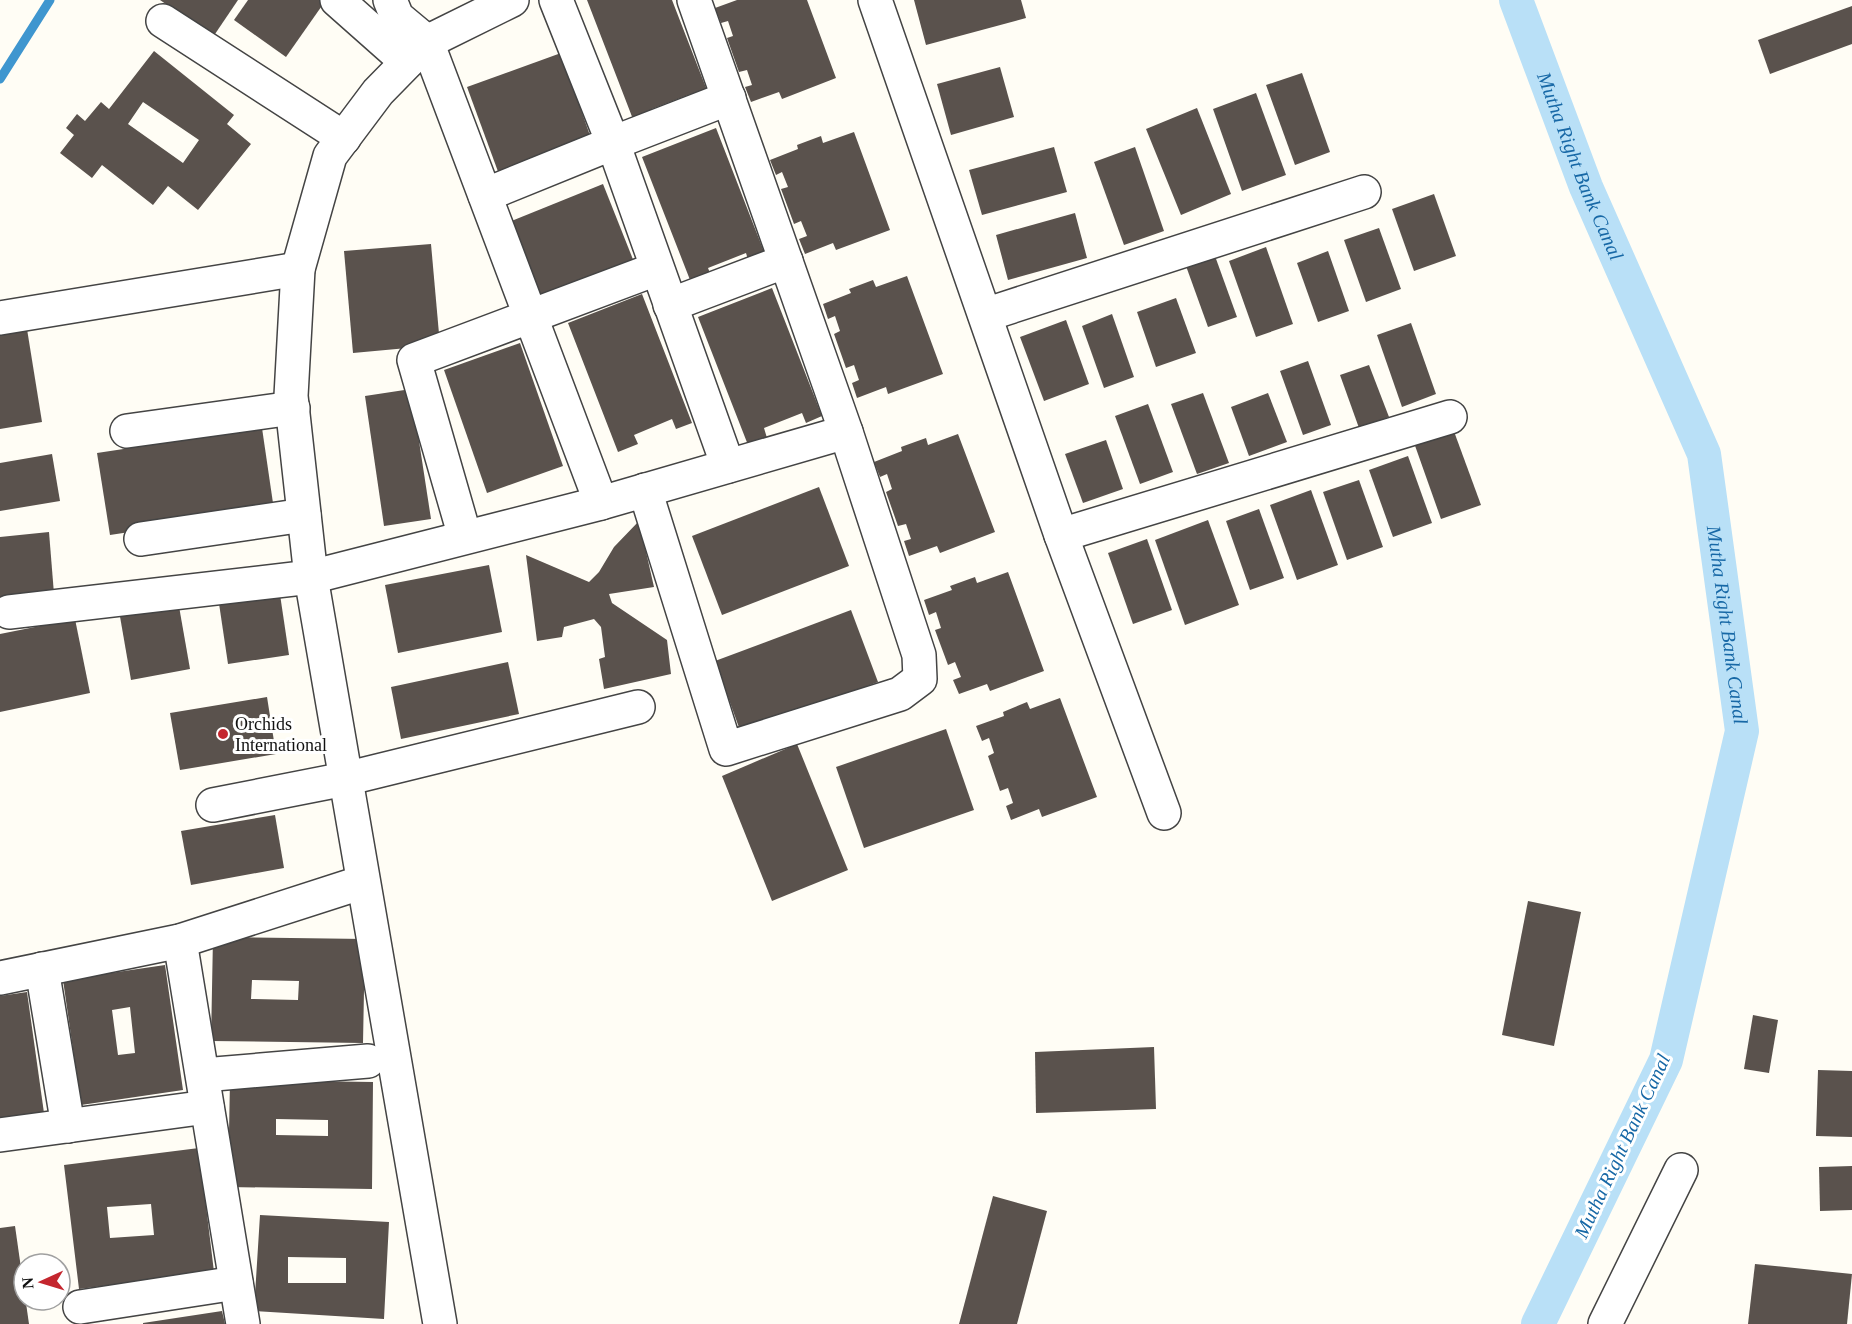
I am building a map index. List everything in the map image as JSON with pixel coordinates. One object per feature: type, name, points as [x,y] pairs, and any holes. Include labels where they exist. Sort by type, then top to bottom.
[{"type":"street","points":[[337,0],[417,52]]},
{"type":"street","points":[[390,0],[485,195],[601,503]]},
{"type":"street","points":[[440,1324],[311,577],[292,408],[298,269],[330,156],[378,92],[417,52],[512,0]]},
{"type":"street","points":[[556,0],[613,143],[729,466]]},
{"type":"street","points":[[645,490],[726,749],[900,694],[920,679],[919,655],[846,432],[694,0]]},
{"type":"street","points":[[876,0],[1061,535],[1164,813]]},
{"type":"street","points":[[163,21],[344,138]]},
{"type":"street","points":[[485,195],[729,98]]},
{"type":"street","points":[[985,315],[1364,192]]},
{"type":"street","points":[[670,305],[786,261]]},
{"type":"street","points":[[0,318],[298,269]]},
{"type":"street","points":[[465,537],[414,360],[657,269]]},
{"type":"street","points":[[126,431],[292,408]]},
{"type":"street","points":[[1061,535],[1450,417]]},
{"type":"street","points":[[9,612],[311,577],[601,503],[846,432]]},
{"type":"street","points":[[141,539],[304,515]]},
{"type":"street","points":[[213,804],[345,779],[638,707]]},
{"type":"street","points":[[0,978],[180,940],[363,882]]},
{"type":"street","points":[[180,940],[243,1324]]},
{"type":"street","points":[[42,969],[68,1126]]},
{"type":"street","points":[[203,1075],[368,1061]]},
{"type":"street","points":[[0,1135],[207,1107]]},
{"type":"street","points":[[1605,1324],[1681,1170]]},
{"type":"street","points":[[80,1307],[236,1283]]},
{"type":"building","points":[[160,0],[238,0],[213,37]]},
{"type":"building","points":[[248,0],[326,0],[286,57],[234,20]]},
{"type":"building","points":[[587,0],[672,0],[710,98],[694,104],[691,94],[652,109],[656,119],[636,127]]},
{"type":"building","points":[[737,0],[807,0],[836,78],[782,99],[779,92],[751,102],[745,87],[752,85],[747,70],[739,72],[727,38],[733,36],[728,21],[721,23],[715,8]]},
{"type":"building","points":[[914,0],[1021,0],[1026,18],[926,45]]},
{"type":"building","points":[[1852,6],[1852,44],[1770,74],[1758,40]]},
{"type":"building","points":[[154,51],[234,115],[227,124],[251,144],[198,210],[168,186],[153,205],[102,165],[92,178],[60,153],[74,135],[66,128],[77,114],[85,121],[101,102],[109,109]],"holes":[[[143,102],[199,140],[183,163],[128,124]]]},
{"type":"building","points":[[561,53],[593,144],[500,177],[467,87]]},
{"type":"building","points":[[1000,67],[1014,117],[951,135],[937,84]]},
{"type":"building","points":[[1302,73],[1330,152],[1295,165],[1266,85]]},
{"type":"building","points":[[1256,93],[1286,175],[1242,191],[1213,109]]},
{"type":"building","points":[[1197,108],[1231,194],[1181,215],[1146,129]]},
{"type":"building","points":[[716,128],[766,257],[749,263],[746,253],[708,268],[712,278],[692,285],[642,157]]},
{"type":"building","points":[[854,132],[890,230],[836,250],[833,243],[805,254],[799,239],[807,236],[801,221],[794,224],[781,189],[788,187],[782,172],[776,175],[770,160],[798,149],[797,145],[821,136],[823,143]]},
{"type":"building","points":[[1054,147],[1067,192],[982,215],[969,170]]},
{"type":"building","points":[[1135,147],[1164,231],[1124,245],[1094,162]]},
{"type":"building","points":[[603,184],[636,267],[542,305],[509,222]]},
{"type":"building","points":[[1434,194],[1456,256],[1414,271],[1392,209]]},
{"type":"building","points":[[1075,213],[1087,258],[1008,280],[996,235]]},
{"type":"building","points":[[1379,228],[1401,289],[1366,302],[1344,240]]},
{"type":"building","points":[[431,244],[440,345],[353,353],[344,251]]},
{"type":"building","points":[[1266,247],[1293,324],[1256,337],[1229,261]]},
{"type":"building","points":[[1328,251],[1349,311],[1318,322],[1297,263]]},
{"type":"building","points":[[1215,256],[1237,317],[1208,327],[1186,266]]},
{"type":"building","points":[[907,276],[943,374],[888,394],[886,387],[857,398],[852,383],[859,380],[854,365],[846,368],[834,334],[840,331],[835,316],[828,319],[823,304],[851,293],[849,289],[873,280],[876,287]]},
{"type":"building","points":[[772,288],[822,416],[806,423],[802,413],[764,428],[767,438],[748,445],[698,317]]},
{"type":"building","points":[[642,294],[692,423],[676,429],[672,419],[634,435],[638,444],[618,452],[568,323]]},
{"type":"building","points":[[1176,298],[1196,353],[1156,367],[1137,312]]},
{"type":"building","points":[[1112,314],[1134,377],[1104,388],[1082,326]]},
{"type":"building","points":[[1066,320],[1089,384],[1044,401],[1020,337]]},
{"type":"building","points":[[1411,323],[1436,394],[1402,407],[1377,335]]},
{"type":"building","points":[[27,329],[42,422],[0,429],[0,333]]},
{"type":"building","points":[[520,343],[563,466],[487,493],[444,370]]},
{"type":"building","points":[[1308,361],[1331,425],[1303,435],[1280,371]]},
{"type":"building","points":[[1369,365],[1389,417],[1359,428],[1340,375]]},
{"type":"building","points":[[411,389],[431,519],[384,526],[365,396]]},
{"type":"building","points":[[1203,393],[1229,463],[1197,474],[1171,404]]},
{"type":"building","points":[[1268,393],[1287,442],[1249,456],[1231,407]]},
{"type":"building","points":[[1148,404],[1173,472],[1140,484],[1115,416]]},
{"type":"building","points":[[1452,426],[1481,505],[1441,519],[1413,440]]},
{"type":"building","points":[[262,428],[274,510],[110,535],[97,453]]},
{"type":"building","points":[[958,434],[995,532],[940,553],[937,546],[909,556],[904,541],[911,539],[906,524],[898,526],[886,492],[892,489],[887,474],[880,477],[874,462],[902,451],[901,447],[926,438],[928,445]]},
{"type":"building","points":[[1106,440],[1123,489],[1083,503],[1065,454]]},
{"type":"building","points":[[52,454],[60,501],[0,511],[0,463]]},
{"type":"building","points":[[1408,456],[1432,523],[1393,537],[1369,470]]},
{"type":"building","points":[[1359,480],[1383,547],[1347,560],[1323,492]]},
{"type":"building","points":[[819,487],[849,566],[722,615],[692,536]]},
{"type":"building","points":[[1311,490],[1338,565],[1297,580],[1270,505]]},
{"type":"building","points":[[1259,509],[1284,578],[1250,590],[1226,521]]},
{"type":"building","points":[[1208,520],[1239,605],[1185,625],[1155,540]]},
{"type":"building","points":[[639,521],[654,587],[609,594],[612,603],[667,640],[671,674],[604,689],[599,659],[605,657],[601,627],[594,619],[564,627],[562,637],[537,641],[526,555],[589,582],[599,572],[614,547]]},
{"type":"building","points":[[49,532],[54,594],[0,599],[0,537]]},
{"type":"building","points":[[1147,539],[1172,610],[1133,624],[1108,553]]},
{"type":"building","points":[[489,565],[502,632],[398,653],[385,585]]},
{"type":"building","points":[[1008,572],[1044,671],[990,691],[987,684],[959,694],[953,680],[961,677],[955,662],[948,665],[935,630],[941,628],[936,612],[929,615],[924,600],[952,590],[950,586],[975,577],[977,583]]},
{"type":"building","points":[[278,581],[289,655],[228,664],[217,590]]},
{"type":"building","points":[[177,595],[190,669],[131,680],[118,605]]},
{"type":"building","points":[[851,610],[878,682],[741,733],[715,661]]},
{"type":"building","points":[[75,619],[90,693],[0,712],[0,634]]},
{"type":"building","points":[[508,662],[519,714],[401,739],[391,687]]},
{"type":"building","name":"Orchids International","points":[[267,697],[276,754],[180,770],[170,713]]},
{"type":"building","points":[[1060,698],[1097,797],[1042,817],[1039,809],[1011,820],[1006,806],[1013,803],[1008,788],[1000,791],[988,756],[994,753],[989,738],[982,741],[976,726],[1004,716],[1003,712],[1027,702],[1030,709]]},
{"type":"building","points":[[946,729],[974,810],[864,848],[836,767]]},
{"type":"building","points":[[797,744],[848,870],[772,901],[722,776]]},
{"type":"building","points":[[275,815],[284,868],[191,885],[181,831]]},
{"type":"building","points":[[1528,901],[1581,912],[1554,1046],[1502,1035]]},
{"type":"building","points":[[213,937],[365,939],[363,1043],[211,1041]],"holes":[[[252,980],[299,981],[298,1000],[251,999]]]},
{"type":"building","points":[[165,965],[183,1090],[81,1105],[63,980]],"holes":[[[130,1007],[135,1053],[118,1055],[112,1010]]]},
{"type":"building","points":[[27,992],[44,1113],[0,1119],[0,996]]},
{"type":"building","points":[[1753,1015],[1778,1020],[1769,1073],[1744,1069]]},
{"type":"building","points":[[1154,1047],[1156,1109],[1036,1113],[1035,1052]]},
{"type":"building","points":[[1818,1070],[1852,1071],[1852,1137],[1816,1136]]},
{"type":"building","points":[[230,1080],[373,1082],[372,1189],[228,1187]],"holes":[[[276,1119],[328,1120],[328,1136],[276,1135]]]},
{"type":"building","points":[[199,1148],[214,1272],[79,1289],[64,1165]],"holes":[[[151,1204],[154,1235],[110,1238],[107,1207]]]},
{"type":"building","points":[[1852,1166],[1852,1210],[1820,1211],[1819,1167]]},
{"type":"building","points":[[993,1196],[1047,1211],[1017,1324],[959,1324]]},
{"type":"building","points":[[260,1215],[389,1222],[384,1319],[254,1311]],"holes":[[[288,1257],[346,1258],[346,1283],[288,1283]]]},
{"type":"building","points":[[15,1226],[19,1252],[12,1252],[12,1312],[27,1312],[29,1324],[0,1324],[0,1228]]},
{"type":"building","points":[[1755,1264],[1852,1274],[1847,1324],[1748,1324]]},
{"type":"building","points":[[222,1311],[225,1324],[143,1324],[143,1323]]},
{"type":"waterway","points":[[0,79],[50,0]]},
{"type":"waterway","name":"Mutha Right Bank Canal","points":[[1516,0],[1586,187],[1704,454],[1742,731],[1666,1060],[1538,1324]]},
{"type":"place","name":"Orchids International","points":[[223,734]]}]
